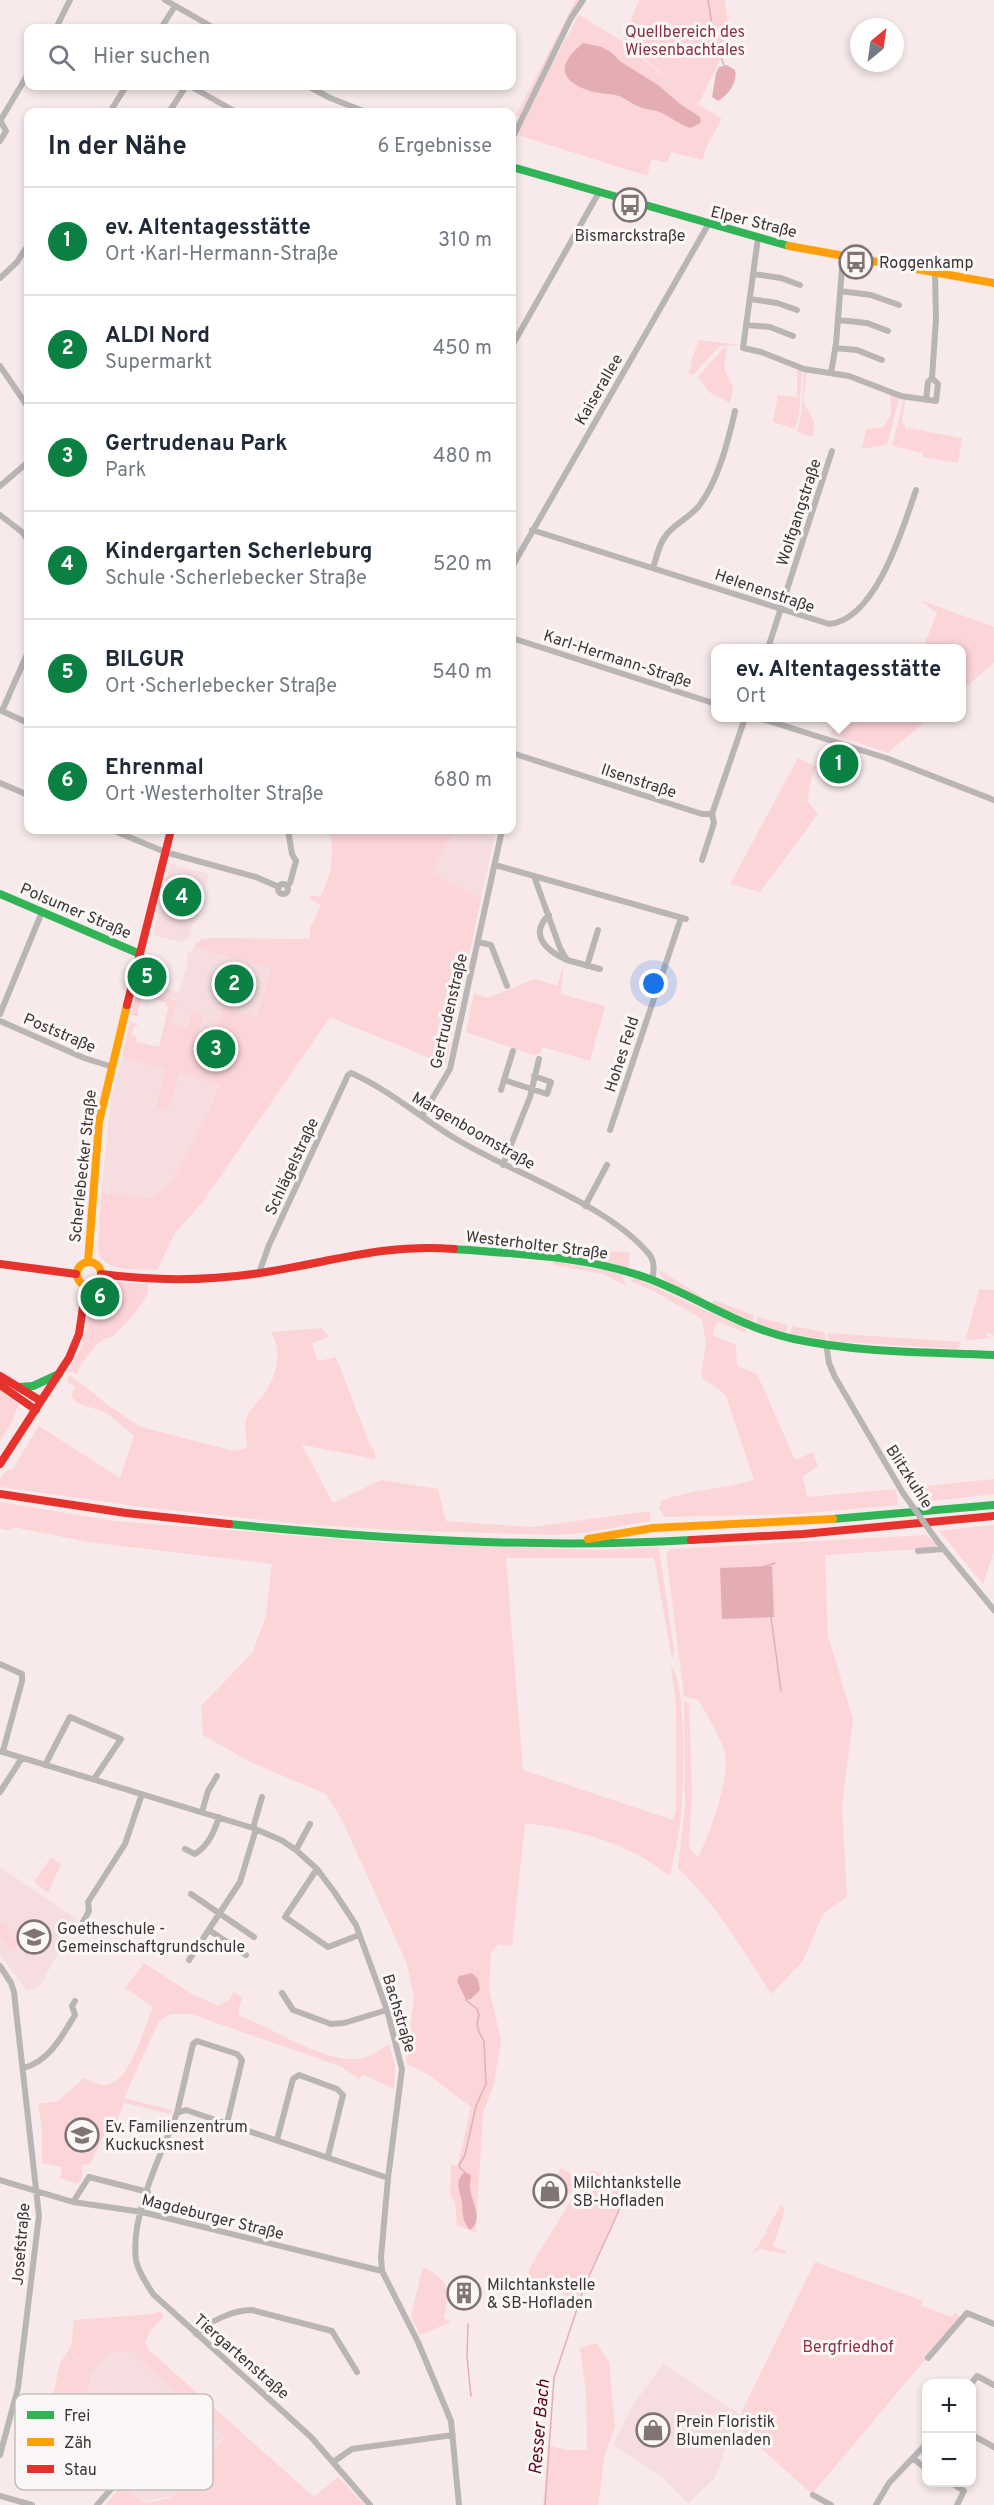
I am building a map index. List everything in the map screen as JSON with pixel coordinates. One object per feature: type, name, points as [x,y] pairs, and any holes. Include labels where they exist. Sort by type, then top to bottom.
[{"type":"main road","name":"Elper Straße","points":[[516,169],[758,238],[994,283]]},
{"type":"main road","name":"Scherlebecker Straße","points":[[88,1262],[99,1122],[110,1066],[170,834]]},
{"type":"main road","name":"Polsumer Straße","points":[[0,894],[140,954]]},
{"type":"main road","name":"Westerholter Straße","points":[[101,1274],[195,1280],[259,1273],[379,1249],[422,1247],[591,1262],[652,1280],[749,1326],[797,1340],[994,1355]]},
{"type":"main road","points":[[88,1262],[95,1264],[101,1274],[98,1282],[86,1286],[80,1283],[76,1274],[81,1264],[88,1262]]},
{"type":"main road","points":[[0,1264],[76,1274]]},
{"type":"main road","points":[[0,1464],[75,1346],[86,1286]]},
{"type":"main road","points":[[18,1387],[33,1386],[59,1374]]},
{"type":"main road","points":[[0,1376],[41,1401]]},
{"type":"main road","points":[[0,1385],[36,1410]]},
{"type":"main road","points":[[2,1495],[126,1513],[282,1530],[413,1539],[611,1545],[748,1537],[994,1516]]},
{"type":"main road","points":[[552,1542],[596,1538],[653,1528],[873,1517],[994,1505]]},
{"type":"street","points":[[58,24],[70,0]]},
{"type":"street","points":[[165,0],[207,24]]},
{"type":"street","points":[[516,131],[571,18],[583,0]]},
{"type":"street","points":[[164,24],[175,6]]},
{"type":"street","points":[[0,141],[6,133],[0,120],[24,81]]},
{"type":"street","points":[[112,108],[124,90]]},
{"type":"street","points":[[172,108],[183,90]]},
{"type":"street","points":[[197,90],[229,108]]},
{"type":"street","points":[[315,90],[356,108]]},
{"type":"street","points":[[516,339],[598,194]]},
{"type":"street","name":"Kaiserallee","points":[[516,560],[708,225]]},
{"type":"street","points":[[758,238],[743,348],[761,352],[804,369],[849,376],[901,396],[936,401],[938,384],[932,378],[936,319],[935,273]]},
{"type":"street","points":[[0,278],[17,262],[24,251]]},
{"type":"street","points":[[831,373],[843,256]]},
{"type":"street","points":[[753,274],[781,278],[800,285]]},
{"type":"street","points":[[840,291],[871,295],[899,305]]},
{"type":"street","points":[[750,299],[777,303],[797,310]]},
{"type":"street","points":[[838,320],[867,323],[888,331]]},
{"type":"street","points":[[746,324],[770,327],[793,336]]},
{"type":"street","points":[[835,348],[857,350],[882,360]]},
{"type":"street","points":[[0,366],[24,401]]},
{"type":"street","points":[[653,568],[667,534],[691,515],[706,496],[724,450],[735,411]]},
{"type":"street","name":"Wolfgangstraße","points":[[769,644],[832,452]]},
{"type":"street","points":[[0,486],[24,465]]},
{"type":"street","name":"Helenenstraße","points":[[532,530],[829,624],[847,619],[858,610],[880,577],[916,490]]},
{"type":"street","points":[[0,515],[24,535]]},
{"type":"street","name":"Karl-Hermann-Straße","points":[[516,639],[711,702]]},
{"type":"street","points":[[24,661],[2,711],[24,721]]},
{"type":"street","points":[[702,860],[714,824],[712,814],[743,722]]},
{"type":"street","points":[[774,722],[886,758],[994,800]]},
{"type":"street","name":"Ilsenstraße","points":[[516,754],[702,814],[712,814]]},
{"type":"street","points":[[0,783],[24,793]]},
{"type":"street","points":[[122,834],[165,852],[256,877],[279,887],[283,884],[287,886],[290,884],[296,861],[292,854],[289,834]]},
{"type":"street","name":"Gertrudenstraße","points":[[422,1116],[450,1069],[501,834]]},
{"type":"street","name":"Hohes Feld","points":[[495,865],[683,918],[610,1130]]},
{"type":"street","points":[[534,876],[567,960]]},
{"type":"street","points":[[0,1014],[42,912]]},
{"type":"street","points":[[549,915],[542,923],[541,938],[548,950],[567,960],[600,969]]},
{"type":"street","points":[[587,966],[598,930]]},
{"type":"street","name":"Gertrudenstraße","points":[[478,942],[490,945],[507,986]]},
{"type":"street","name":"Poststraße","points":[[0,1021],[84,1058],[110,1066]]},
{"type":"street","points":[[501,1090],[513,1051]]},
{"type":"street","points":[[503,1165],[530,1096],[539,1059]]},
{"type":"street","name":"Margenboomstraße","points":[[351,1073],[456,1139],[616,1224],[651,1256],[654,1264],[652,1280]]},
{"type":"street","name":"Schlägelstraße","points":[[259,1273],[269,1245],[351,1073]]},
{"type":"street","points":[[504,1080],[547,1094],[551,1082],[534,1076]]},
{"type":"street","points":[[585,1206],[607,1165]]},
{"type":"street","name":"Blitzkuhle","points":[[826,1344],[829,1363],[835,1377],[903,1493],[943,1549],[994,1610]]},
{"type":"street","points":[[918,1551],[943,1549]]},
{"type":"street","points":[[0,1664],[22,1674],[22,1681],[1,1751]]},
{"type":"street","points":[[45,1764],[70,1717],[121,1739],[94,1779]]},
{"type":"street","name":"Bachstraße","points":[[1,1751],[254,1828],[296,1850],[317,1869],[335,1893],[359,1935],[387,2010],[402,2069],[388,2178],[381,2257],[382,2271],[418,2342],[451,2421],[459,2505]]},
{"type":"street","points":[[0,1792],[22,1758]]},
{"type":"street","points":[[202,1812],[208,1791],[217,1776]]},
{"type":"street","points":[[83,1922],[89,1911],[88,1902],[124,1844],[142,1794]]},
{"type":"street","points":[[189,1960],[240,1882],[261,1797]]},
{"type":"street","points":[[184,1849],[195,1854],[204,1848],[219,1817]]},
{"type":"street","points":[[296,1850],[310,1824]]},
{"type":"street","points":[[317,1869],[285,1917],[328,1947],[359,1935]]},
{"type":"street","points":[[191,1894],[254,1937]]},
{"type":"street","points":[[209,1930],[246,1955]]},
{"type":"street","name":"Josefstraße","points":[[0,1966],[14,1992],[39,2216],[16,2394]]},
{"type":"street","points":[[282,1994],[293,2010],[331,2024],[387,2010]]},
{"type":"street","points":[[23,2068],[36,2066],[57,2043],[75,2015],[72,2006],[75,2001]]},
{"type":"street","name":"Tiergartenstraße","points":[[227,2123],[242,2060],[237,2054],[197,2041],[193,2044],[177,2113],[136,2232],[136,2263],[153,2294],[289,2416],[370,2505]]},
{"type":"street","points":[[277,2140],[293,2079],[299,2075],[337,2089],[343,2095],[328,2156]]},
{"type":"street","points":[[177,2113],[186,2110],[388,2178]]},
{"type":"street","points":[[73,2202],[89,2177],[148,2192]]},
{"type":"street","name":"Magdeburger Straße","points":[[0,2180],[73,2202],[142,2212],[382,2271]]},
{"type":"street","points":[[196,2334],[205,2326],[223,2318],[242,2310],[252,2310],[332,2331],[357,2372]]},
{"type":"street","points":[[928,2358],[967,2313],[994,2323]]},
{"type":"street","points":[[974,2379],[976,2376],[994,2385]]},
{"type":"street","name":"Josefstraße","points":[[0,2455],[15,2399]]},
{"type":"street","points":[[333,2462],[352,2449],[453,2435]]},
{"type":"street","points":[[976,2438],[994,2447]]},
{"type":"street","points":[[876,2505],[889,2483],[905,2464],[914,2459],[922,2450]]},
{"type":"street","points":[[914,2459],[922,2465]]},
{"type":"street","points":[[957,2505],[964,2490],[959,2487]]},
{"type":"street","points":[[97,2505],[110,2490]]},
{"type":"street","points":[[813,2495],[831,2505]]},
{"type":"street","points":[[0,2496],[32,2505]]},
{"type":"shaded area","points":[[583,43],[602,47],[612,53],[621,62],[658,85],[700,117],[701,123],[690,128],[662,113],[642,108],[619,96],[591,91],[577,85],[566,75],[565,69],[570,56]]},
{"type":"shaded area","points":[[727,65],[735,70],[734,84],[729,92],[718,101],[712,97],[716,73],[719,67]]},
{"type":"shaded area","points":[[452,834],[495,834],[481,899],[432,873]]},
{"type":"shaded area","points":[[170,864],[209,874],[197,920],[192,925],[189,938],[182,942],[156,936],[153,933]]},
{"type":"shaded area","points":[[195,947],[272,969],[257,1018],[215,1034],[199,1029],[192,1011],[187,1029],[171,1024],[177,999],[142,990],[137,993],[140,979],[145,983],[179,992],[188,962],[187,954]]},
{"type":"shaded area","points":[[122,1057],[165,1069],[156,1107],[169,1106],[179,1073],[219,1084],[205,1119],[172,1181],[152,1198],[101,1193],[111,1099]]},
{"type":"shaded area","points":[[772,1566],[774,1617],[722,1619],[720,1568]]},
{"type":"shaded area","name":"Goetheschule - Gemeinschaftgrundschule","points":[[0,1867],[77,1919],[40,1986],[27,1991],[0,1955]]},
{"type":"shaded area","points":[[472,1973],[478,1979],[480,1990],[471,1999],[466,2000],[457,1981],[459,1976]]},
{"type":"shaded area","points":[[465,2172],[471,2175],[470,2187],[477,2216],[470,2230],[463,2218],[459,2187],[459,2179]]},
{"type":"shaded area","points":[[130,2351],[179,2394],[90,2394],[90,2375],[109,2353]]},
{"type":"shaded area","points":[[663,2364],[740,2414],[729,2436],[714,2479],[688,2503],[664,2479],[613,2445],[632,2406]]},
{"type":"shaded area","points":[[213,2424],[226,2436],[213,2450]]},
{"type":"shaded area","points":[[130,2490],[176,2490],[170,2497],[143,2501]]},
{"type":"green space","points":[[576,0],[580,0],[520,117],[516,115]]},
{"type":"green space","name":"Quellbereich des Wiesenbachtales","points":[[639,0],[725,0],[729,36],[735,49],[722,56],[699,103],[696,103],[722,119],[702,160],[671,152],[667,163],[652,159],[647,176],[518,135],[543,81],[579,15],[622,41],[684,94],[623,39]]},
{"type":"green space","points":[[699,340],[741,345],[720,346],[693,375],[688,373]]},
{"type":"green space","points":[[723,348],[727,348],[724,368],[733,388],[730,403],[709,392],[698,377]]},
{"type":"green space","points":[[797,367],[802,371],[799,416],[795,429],[773,422],[778,395],[797,397]]},
{"type":"green space","points":[[807,371],[803,402],[814,421],[813,437],[797,432],[801,416],[804,372]]},
{"type":"green space","points":[[890,393],[899,399],[887,445],[862,449],[866,429],[883,427],[891,415]]},
{"type":"green space","points":[[904,398],[906,398],[902,420],[907,430],[908,428],[962,438],[958,463],[923,457],[923,453],[892,446]]},
{"type":"green space","points":[[920,600],[994,627],[994,663],[966,687],[966,644],[925,644],[937,613]]},
{"type":"green space","points":[[836,722],[924,722],[888,753],[831,734]]},
{"type":"green space","points":[[798,758],[816,767],[809,787],[808,802],[818,814],[760,892],[730,884]]},
{"type":"green space","points":[[330,834],[452,834],[432,873],[481,899],[446,1065],[330,1017],[202,1203],[175,1233],[157,1270],[122,1268],[106,1263],[98,1250],[101,1193],[152,1198],[172,1181],[205,1119],[219,1085],[179,1073],[170,1106],[166,1110],[156,1107],[165,1069],[122,1057],[130,1021],[139,1025],[134,1026],[132,1036],[137,1037],[136,1042],[159,1047],[168,1008],[165,1002],[146,997],[140,1002],[137,1014],[141,1017],[131,1015],[137,991],[142,990],[177,1000],[171,1024],[187,1028],[192,1011],[203,1014],[199,1029],[215,1034],[222,1008],[257,1017],[271,969],[195,947],[195,944],[202,939],[215,938],[309,939],[311,926],[321,905],[309,898],[311,895],[320,897],[331,864]]},
{"type":"green space","points":[[564,964],[561,994],[605,1006],[590,1061],[543,1047],[540,1054],[533,1055],[466,1032],[474,993],[488,998],[535,979],[557,986]]},
{"type":"green space","points":[[581,1250],[628,1252],[630,1254],[628,1268],[572,1256],[573,1253]]},
{"type":"green space","points":[[554,1261],[622,1274],[626,1286],[603,1274],[553,1265]]},
{"type":"green space","points":[[658,1269],[701,1296],[705,1301],[691,1297],[671,1286]]},
{"type":"green space","points":[[635,1278],[746,1329],[745,1333],[718,1321],[712,1335],[736,1345],[737,1366],[757,1374],[795,1460],[813,1452],[818,1466],[803,1477],[807,1497],[896,1489],[898,1505],[796,1514],[665,1517],[659,1508],[661,1501],[754,1480],[726,1396],[704,1380],[701,1373],[706,1343],[702,1319],[652,1290],[630,1281]]},
{"type":"green space","points":[[111,1282],[148,1284],[148,1293],[133,1316],[112,1337],[96,1345],[81,1364],[77,1374],[69,1371],[82,1346],[93,1298],[98,1298],[110,1287]]},
{"type":"green space","points":[[979,1289],[994,1290],[994,1336],[987,1332],[986,1334],[991,1338],[968,1340],[966,1338]]},
{"type":"green space","points":[[714,1300],[753,1315],[751,1323],[714,1307],[711,1304]]},
{"type":"green space","points":[[757,1317],[788,1325],[786,1334],[756,1325]]},
{"type":"green space","points":[[792,1326],[824,1332],[826,1340],[790,1334]]},
{"type":"green space","points":[[322,1328],[329,1337],[312,1343],[318,1361],[336,1357],[375,1455],[375,1459],[302,1445],[333,1503],[381,1480],[438,1489],[446,1521],[531,1527],[650,1511],[650,1521],[584,1533],[553,1535],[393,1530],[300,1524],[142,1507],[0,1487],[0,1479],[7,1470],[12,1470],[39,1426],[120,1478],[134,1436],[107,1413],[77,1403],[71,1396],[75,1387],[67,1382],[70,1375],[141,1427],[234,1451],[247,1448],[245,1428],[247,1416],[267,1389],[277,1365],[277,1349],[271,1332]]},
{"type":"green space","points":[[828,1333],[961,1342],[958,1349],[829,1341]]},
{"type":"green space","points":[[0,1388],[19,1404],[11,1424],[0,1441]]},
{"type":"green space","points":[[994,1479],[994,1494],[924,1502],[905,1488]]},
{"type":"green space","points":[[0,1502],[115,1521],[389,1543],[600,1550],[659,1547],[674,1651],[672,1660],[654,1558],[506,1558],[523,1770],[673,1820],[676,1811],[676,1704],[671,1666],[680,1694],[682,1715],[682,1803],[670,1876],[640,1856],[606,1841],[565,1829],[525,1824],[512,1946],[498,1944],[491,1953],[489,1988],[501,2040],[494,2084],[483,2113],[476,2233],[457,2225],[455,2202],[450,2196],[451,2165],[458,2165],[471,2107],[430,2076],[406,2063],[414,1997],[407,1964],[342,1820],[326,1794],[248,1761],[203,1735],[201,1706],[253,1652],[266,1615],[272,1564],[88,1542],[13,1527],[10,1531],[0,1529]]},
{"type":"green space","points":[[994,1525],[994,1551],[983,1584],[939,1531]]},
{"type":"green space","points":[[926,1535],[936,1543],[936,1548],[825,1555],[828,1636],[853,1719],[842,1806],[847,1897],[823,1914],[803,1961],[771,1994],[717,1912],[678,1868],[685,1806],[684,1702],[689,1702],[692,1791],[689,1847],[698,1858],[718,1805],[726,1761],[719,1737],[698,1700],[684,1696],[666,1554],[671,1549]]},
{"type":"green space","points":[[51,1857],[61,1864],[48,1893],[34,1882]]},
{"type":"green space","points":[[6,1923],[7,1932],[20,1942],[17,1948],[11,1951],[0,1937],[0,1924]]},
{"type":"green space","points":[[144,1963],[192,1994],[218,2006],[228,2001],[234,1992],[242,1997],[238,2015],[323,2053],[356,2059],[371,2055],[389,2044],[395,2066],[394,2089],[364,2075],[359,2079],[342,2067],[191,2014],[171,2014],[159,2021],[124,2098],[172,2110],[171,2114],[124,2103],[107,2138],[103,2137],[90,2164],[82,2165],[82,2179],[78,2184],[60,2178],[62,2167],[42,2163],[42,2129],[38,2104],[58,2101],[84,2078],[101,2085],[111,2084],[120,2078],[134,2055],[153,2007],[125,1988]]},
{"type":"green space","points":[[561,2168],[580,2180],[570,2195],[551,2184]]},
{"type":"green space","points":[[593,2170],[630,2185],[578,2302],[527,2276],[533,2262],[588,2173]]},
{"type":"green space","points":[[781,2205],[785,2210],[773,2246],[786,2251],[786,2254],[760,2249],[751,2254],[763,2236],[767,2234],[766,2230]]},
{"type":"green space","name":"Bergfriedhof","points":[[815,2262],[923,2301],[921,2306],[952,2317],[955,2313],[958,2314],[960,2318],[812,2494],[735,2425]]},
{"type":"green space","points":[[423,2267],[439,2277],[446,2287],[447,2300],[444,2318],[451,2322],[420,2335],[411,2316]]},
{"type":"green space","points":[[160,2311],[164,2316],[151,2330],[145,2342],[149,2350],[198,2394],[178,2394],[130,2351],[109,2353],[90,2375],[89,2394],[53,2394],[60,2363],[71,2347],[74,2320],[153,2314]]},
{"type":"green space","points":[[596,2343],[609,2362],[615,2427],[605,2454],[598,2505],[543,2505],[549,2446],[569,2450],[587,2450],[586,2392],[580,2348]]},
{"type":"green space","points":[[213,2407],[314,2497],[338,2477],[365,2505],[105,2505],[118,2490],[130,2490],[144,2503],[170,2498],[177,2490],[213,2490],[213,2451],[226,2437],[213,2425]]},
{"type":"waterway","points":[[708,0],[715,43],[724,65]]},
{"type":"waterway","points":[[762,1567],[775,1563]]},
{"type":"waterway","points":[[771,1617],[781,1691]]},
{"type":"waterway","points":[[465,2172],[459,2165],[465,2155],[476,2106],[486,2084],[484,2041],[477,2024],[479,2015],[477,2009],[466,2000]]},
{"type":"waterway","name":"Resser Bach","points":[[545,2505],[554,2378],[585,2285],[630,2186]]},
{"type":"waterway","points":[[468,2324],[467,2357],[471,2396]]},
{"type":"traffic: fast","points":[[516,168],[789,246]]},
{"type":"traffic: fast","points":[[0,894],[140,954]]},
{"type":"traffic: fast","points":[[454,1249],[576,1260],[624,1271],[666,1286],[756,1328],[819,1344],[869,1349],[994,1355]]},
{"type":"traffic: fast","points":[[18,1387],[33,1386],[59,1374]]},
{"type":"traffic: fast","points":[[833,1519],[994,1505]]},
{"type":"traffic: fast","points":[[229,1524],[402,1538],[517,1543],[633,1543],[691,1540]]},
{"type":"traffic: slow","points":[[789,246],[994,283]]},
{"type":"traffic: slow","points":[[88,1262],[99,1122],[127,1005]]},
{"type":"traffic: slow","points":[[89,1262],[98,1265],[101,1274],[98,1283],[89,1286],[80,1283],[77,1274],[80,1265],[89,1262]]},
{"type":"traffic: slow","points":[[588,1539],[653,1528],[833,1519]]},
{"type":"traffic: jam","points":[[127,1005],[170,834]]},
{"type":"traffic: jam","points":[[101,1274],[161,1279],[220,1278],[285,1269],[380,1251],[454,1249]]},
{"type":"traffic: jam","points":[[0,1264],[76,1274]]},
{"type":"traffic: jam","points":[[0,1464],[69,1358],[79,1334],[86,1286]]},
{"type":"traffic: jam","points":[[0,1376],[41,1401]]},
{"type":"traffic: jam","points":[[0,1385],[36,1410]]},
{"type":"traffic: jam","points":[[0,1494],[126,1513],[229,1524]]},
{"type":"traffic: jam","points":[[691,1540],[803,1534],[994,1516]]},
{"type":"place","name":"Bismarckstraße","points":[[630,205]]},
{"type":"place","name":"Roggenkamp","points":[[856,262]]},
{"type":"place","name":"ev. Altentagesstätte","points":[[839,764]]},
{"type":"place","name":"Kindergarten Scherleburg","points":[[182,897]]},
{"type":"place","name":"BILGUR","points":[[147,977]]},
{"type":"place","name":"ALDI Nord","points":[[234,984]]},
{"type":"place","name":"Gertrudenau Park","points":[[216,1049]]},
{"type":"place","name":"Ehrenmal","points":[[100,1297]]},
{"type":"place","name":"Goetheschule - Gemeinschaftgrundschule","points":[[34,1937]]},
{"type":"place","name":"Ev. Familienzentrum Kuckucksnest","points":[[82,2135]]},
{"type":"place","name":"Milchtankstelle SB-Hofladen","points":[[550,2191]]},
{"type":"place","name":"Milchtankstelle & SB-Hofladen","points":[[464,2293]]},
{"type":"place","name":"Prein Floristik Blumenladen","points":[[653,2430]]}]
